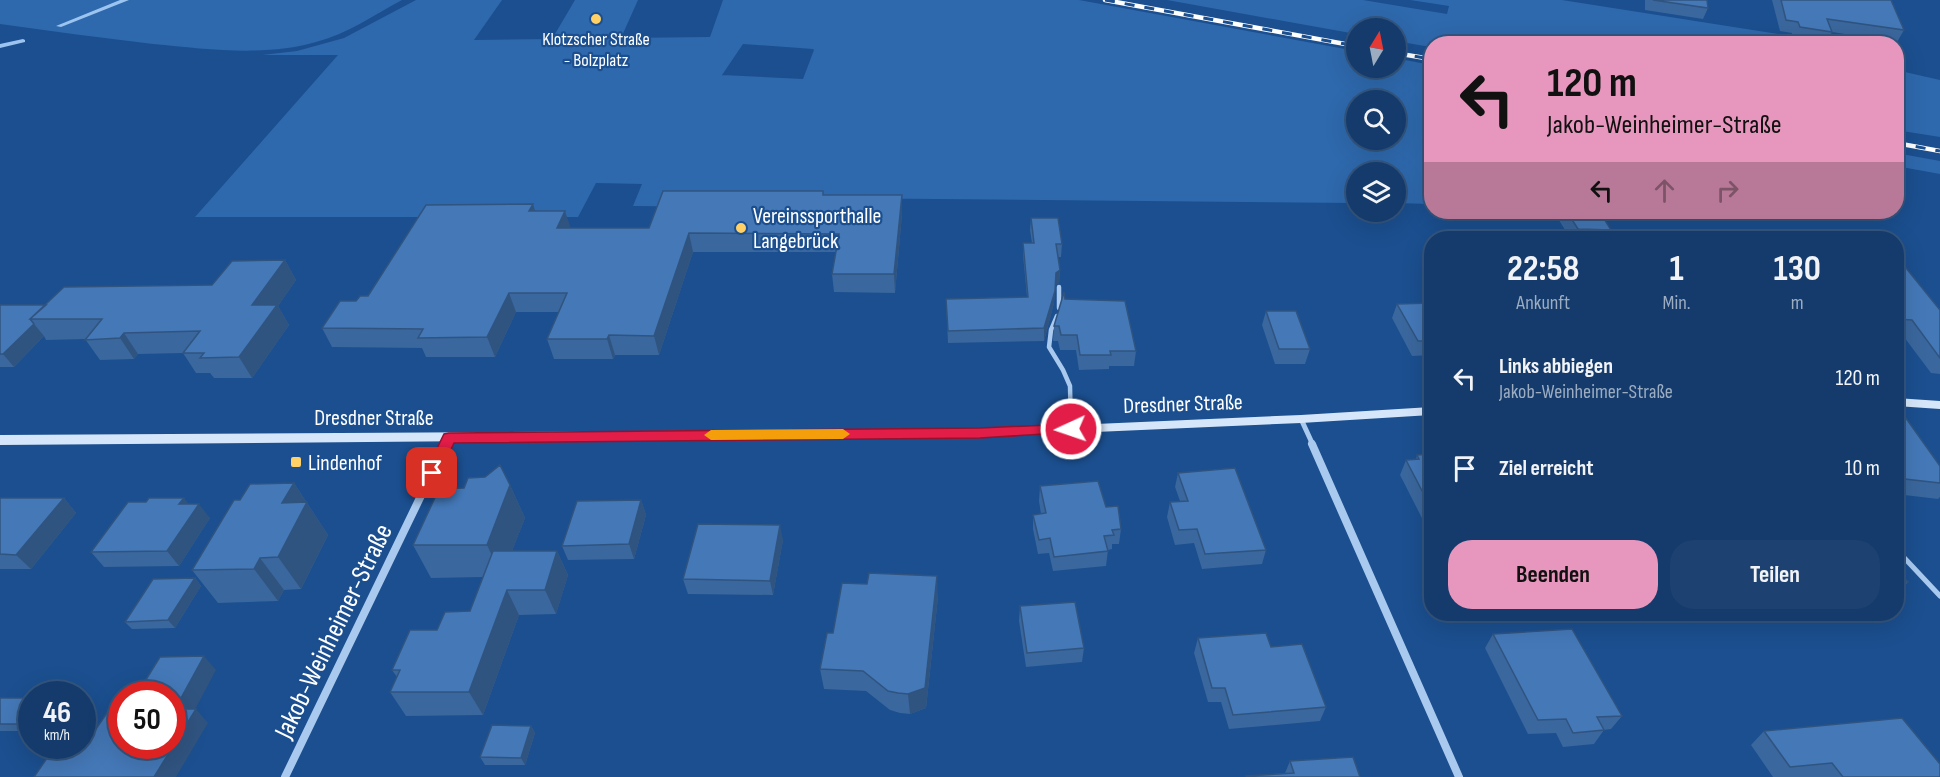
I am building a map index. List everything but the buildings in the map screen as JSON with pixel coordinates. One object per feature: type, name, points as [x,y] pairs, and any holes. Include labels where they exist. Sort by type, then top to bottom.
[{"type":"main road","points":[[1904,403],[1940,405]]},
{"type":"main road","name":"Dresdner Straße","points":[[0,440],[980,433],[1424,411]]},
{"type":"street","points":[[1301,419],[1459,777]]},
{"type":"street","name":"Jakob-Weinheimer-Straße","points":[[285,777],[449,438]]},
{"type":"lane","points":[[1059,287],[1061,300],[1049,334],[1048,344],[1050,354],[1068,380],[1071,429]]},
{"type":"lane","points":[[1904,558],[1940,596]]},
{"type":"shaded area","points":[[0,0],[402,0],[327,39],[296,47],[256,51],[214,50],[153,44],[0,24]]},
{"type":"shaded area","points":[[416,0],[502,0],[474,40],[552,39],[575,0],[638,0],[621,38],[710,37],[723,0],[1079,0],[1346,49],[1346,78],[1406,78],[1406,60],[1424,64],[1424,204],[1406,203],[1406,162],[1346,162],[1346,203],[826,198],[824,208],[633,206],[642,184],[596,183],[578,217],[195,217],[338,55],[262,55],[297,51],[344,38]],"holes":[[[743,44],[814,50],[803,79],[722,75]]]},
{"type":"shaded area","points":[[1167,0],[1363,0],[1447,14],[1449,6],[1410,0],[1562,0],[1778,34],[1778,36],[1424,36],[1424,46],[1406,43],[1406,18],[1346,18],[1346,32]]},
{"type":"shaded area","points":[[1904,72],[1940,80],[1940,137],[1904,131]]},
{"type":"shaded area","points":[[1904,154],[1940,161],[1940,174],[1904,167]]},
{"type":"waterway","points":[[59,26],[126,0]]},
{"type":"waterway","points":[[0,46],[23,41]]},
{"type":"railway","points":[[1105,0],[1346,44]]},
{"type":"railway","points":[[1406,55],[1424,58]]},
{"type":"railway","points":[[1904,144],[1940,151]]},
{"type":"slow traffic","points":[[711,435],[843,434]]},
{"type":"place","name":"Klotzscher Straße - Bolzplatz","points":[[596,19]]},
{"type":"place","name":"Vereinssporthalle Langebrück","points":[[741,228]]},
{"type":"place","name":"Lindenhof","points":[[296,462]]},
{"type":"route","points":[[432,473],[449,438],[980,433],[1071,429]]}]
